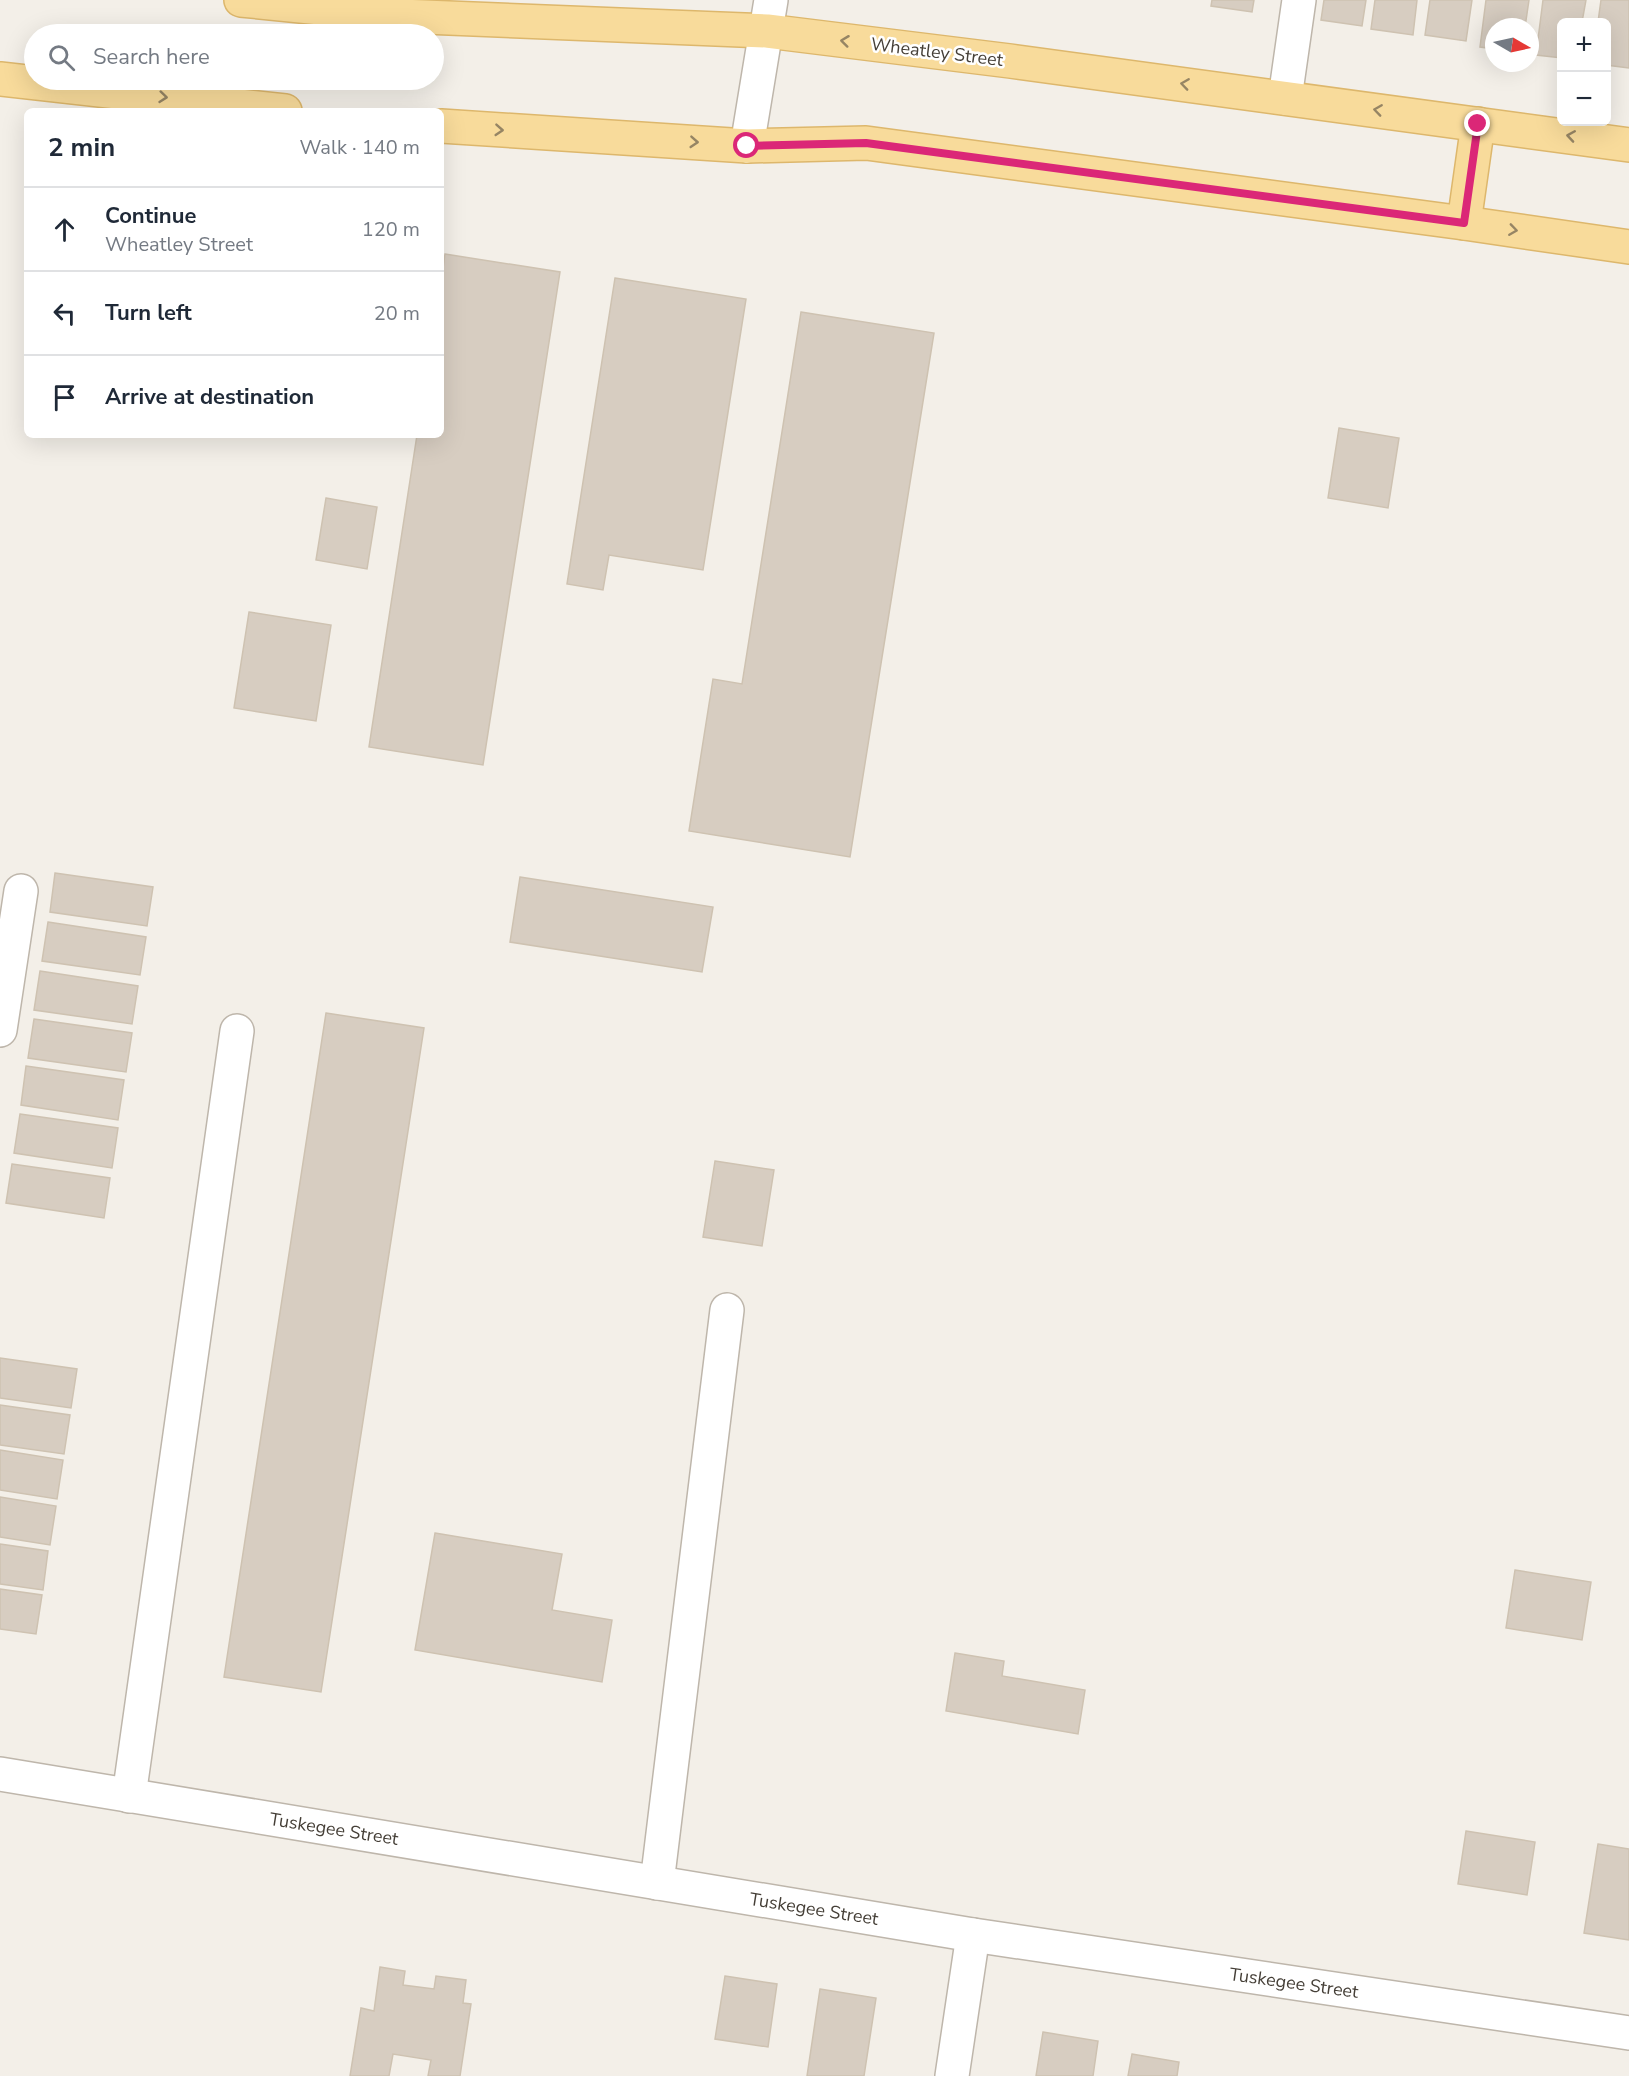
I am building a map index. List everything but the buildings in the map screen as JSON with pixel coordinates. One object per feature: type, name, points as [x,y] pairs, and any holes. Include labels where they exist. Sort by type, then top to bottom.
[{"type":"main road","name":"Wheatley Street","points":[[241,0],[400,16],[769,15],[1285,98],[1629,145]]},
{"type":"main road","points":[[0,79],[24,82]]},
{"type":"main road","points":[[98,90],[258,108]]},
{"type":"main road","points":[[1464,223],[1478,124]]},
{"type":"main road","points":[[444,126],[747,146],[866,143],[1629,247]]},
{"type":"street","points":[[1285,98],[1299,0]]},
{"type":"street","points":[[747,146],[769,15]]},
{"type":"street","points":[[0,1030],[21,891]]},
{"type":"street","points":[[129,1796],[237,1031]]},
{"type":"street","points":[[657,1883],[727,1311]]},
{"type":"street","name":"Tuskegee Street","points":[[0,1774],[973,1935],[1629,2033]]},
{"type":"street","points":[[952,2076],[973,1935]]},
{"type":"route","points":[[747,146],[866,143],[1464,223],[1478,124]]}]
